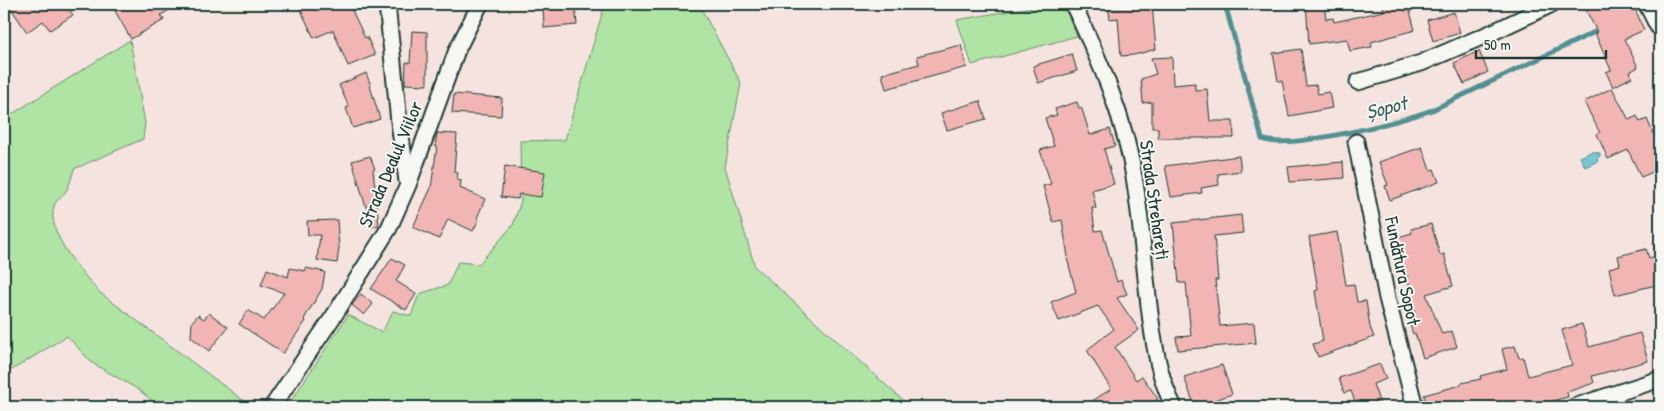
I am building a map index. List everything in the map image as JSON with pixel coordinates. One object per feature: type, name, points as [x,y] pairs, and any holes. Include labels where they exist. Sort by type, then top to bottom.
[{"type":"main road","points":[[1650,4],[1660,24]]},
{"type":"street","points":[[386,4],[408,185]]},
{"type":"street","name":"Strada Dealul Viilor","points":[[272,407],[337,311],[389,228],[408,185],[458,50],[480,4]]},
{"type":"street","name":"Strada Strehareți","points":[[1073,4],[1116,104],[1129,147],[1140,219],[1145,283],[1152,330],[1161,376],[1166,393],[1174,407]]},
{"type":"street","points":[[1358,82],[1421,63],[1552,4]]},
{"type":"street","name":"Fundătura Sopot","points":[[1356,142],[1387,298],[1415,407]]},
{"type":"street","points":[[1574,407],[1660,379]]},
{"type":"green space","points":[[605,4],[702,4],[702,10],[741,83],[725,167],[755,267],[907,404],[913,407],[287,407],[348,315],[382,332],[393,311],[411,316],[419,294],[448,285],[458,262],[479,264],[513,225],[521,201],[520,141],[565,140]]},
{"type":"green space","points":[[1050,4],[1063,4],[1077,36],[972,65],[957,20]]},
{"type":"green space","points":[[130,40],[145,123],[143,139],[74,169],[66,191],[54,206],[55,228],[67,252],[99,292],[252,407],[160,407],[139,390],[92,363],[67,336],[12,370],[4,368],[4,119]]},
{"type":"water","points":[[1593,151],[1600,153],[1600,156],[1597,158],[1598,161],[1585,167],[1580,157]]},
{"type":"building","points":[[8,4],[65,4],[73,15],[50,30],[43,21],[27,32]]},
{"type":"building","points":[[128,4],[179,4],[161,15],[164,20],[131,39],[115,11]]},
{"type":"building","points":[[298,4],[349,4],[375,55],[348,66],[333,30],[314,38]]},
{"type":"building","points":[[543,4],[575,4],[577,25],[544,28]]},
{"type":"building","points":[[1108,4],[1152,5],[1156,49],[1134,55],[1121,56],[1118,18],[1110,19]]},
{"type":"building","points":[[1306,4],[1324,4],[1326,19],[1333,18],[1334,22],[1384,11],[1383,6],[1391,4],[1408,4],[1415,30],[1371,42],[1372,47],[1350,51],[1347,39],[1309,44]]},
{"type":"building","points":[[1583,4],[1633,4],[1644,30],[1624,39],[1638,67],[1630,72],[1632,77],[1613,87],[1606,72],[1611,70],[1595,33],[1597,32]]},
{"type":"building","points":[[1454,12],[1460,33],[1433,41],[1427,20]]},
{"type":"building","points":[[412,31],[427,32],[427,85],[405,84],[406,62],[410,63]]},
{"type":"building","points":[[961,45],[967,67],[886,89],[882,74],[919,64],[917,56]]},
{"type":"building","points":[[1301,49],[1306,86],[1316,85],[1318,94],[1329,92],[1332,108],[1289,116],[1282,81],[1278,81],[1273,53]]},
{"type":"building","points":[[1479,51],[1488,72],[1464,84],[1454,63]]},
{"type":"building","points":[[1072,54],[1077,71],[1038,83],[1033,66]]},
{"type":"building","points":[[1172,57],[1173,85],[1195,83],[1195,90],[1207,89],[1210,121],[1233,121],[1234,138],[1158,138],[1158,128],[1152,128],[1152,102],[1143,103],[1141,79],[1156,74],[1151,58]]},
{"type":"building","points":[[366,73],[380,119],[353,128],[346,108],[349,107],[339,85]]},
{"type":"building","points":[[1612,88],[1629,120],[1637,116],[1640,122],[1647,119],[1660,149],[1660,169],[1641,177],[1628,150],[1608,159],[1597,134],[1600,133],[1584,102]]},
{"type":"building","points":[[454,94],[502,98],[501,116],[452,113]]},
{"type":"building","points":[[980,101],[986,119],[947,130],[941,113]]},
{"type":"building","points":[[1077,102],[1079,108],[1082,109],[1090,135],[1110,129],[1115,146],[1104,149],[1114,184],[1092,190],[1096,208],[1092,208],[1095,231],[1102,230],[1117,282],[1121,280],[1127,294],[1117,298],[1139,330],[1115,347],[1136,380],[1142,376],[1158,399],[1145,407],[1133,407],[1128,400],[1118,407],[1083,407],[1111,389],[1087,350],[1114,329],[1098,306],[1059,321],[1051,302],[1076,292],[1067,258],[1062,220],[1053,222],[1043,186],[1051,184],[1040,150],[1054,146],[1045,118],[1057,115],[1055,109]]},
{"type":"building","points":[[437,133],[457,134],[454,172],[458,173],[457,179],[461,180],[460,188],[485,199],[473,231],[448,219],[439,239],[413,227],[431,188]]},
{"type":"building","points":[[1422,147],[1430,170],[1434,169],[1439,182],[1390,200],[1385,186],[1388,185],[1379,162]]},
{"type":"building","points":[[370,156],[375,169],[373,170],[379,225],[372,227],[352,161]]},
{"type":"building","points":[[1239,156],[1241,171],[1218,174],[1219,185],[1201,188],[1202,193],[1171,197],[1165,166]]},
{"type":"building","points":[[1343,162],[1344,178],[1290,182],[1288,167]]},
{"type":"building","points":[[505,166],[545,172],[541,197],[519,194],[518,199],[501,197]]},
{"type":"building","points":[[1241,215],[1243,233],[1214,236],[1218,280],[1215,280],[1220,326],[1254,323],[1256,343],[1178,350],[1176,337],[1191,336],[1186,283],[1179,283],[1173,223]]},
{"type":"building","points":[[337,220],[339,248],[337,263],[317,260],[320,235],[308,235],[307,221]]},
{"type":"building","points":[[1431,224],[1440,255],[1444,254],[1453,286],[1426,294],[1442,334],[1452,331],[1457,347],[1423,358],[1415,333],[1413,334],[1407,317],[1415,314],[1408,279],[1395,238],[1412,233],[1411,229]]},
{"type":"building","points":[[1337,232],[1346,285],[1354,284],[1357,302],[1366,301],[1370,327],[1374,337],[1318,357],[1313,344],[1323,341],[1315,291],[1318,290],[1309,237]]},
{"type":"building","points":[[1646,249],[1649,258],[1658,256],[1660,284],[1615,295],[1609,268],[1620,265],[1618,256]]},
{"type":"building","points":[[392,258],[405,265],[396,281],[416,294],[406,310],[371,289]]},
{"type":"building","points":[[290,268],[305,271],[306,268],[325,272],[322,289],[304,319],[306,321],[283,353],[239,324],[248,310],[264,320],[284,293],[261,285],[267,269],[288,277]]},
{"type":"building","points":[[361,294],[373,304],[364,315],[352,305]]},
{"type":"building","points":[[209,313],[228,327],[209,351],[191,337],[192,322],[198,315],[204,319]]},
{"type":"building","points":[[1582,324],[1589,347],[1640,333],[1648,361],[1592,376],[1594,383],[1567,392],[1568,397],[1536,405],[1537,407],[1427,407],[1424,395],[1461,385],[1461,383],[1481,379],[1480,376],[1507,369],[1502,349],[1515,346],[1519,358],[1523,357],[1528,376],[1572,365],[1562,330]]},
{"type":"building","points":[[1380,364],[1386,379],[1373,384],[1381,407],[1357,407],[1351,391],[1344,393],[1339,378]]},
{"type":"building","points":[[1222,365],[1232,394],[1195,407],[1184,377]]},
{"type":"waterway","name":"Șopot","points":[[1225,4],[1262,139],[1276,142],[1296,141],[1346,133],[1432,110],[1601,29]]}]
